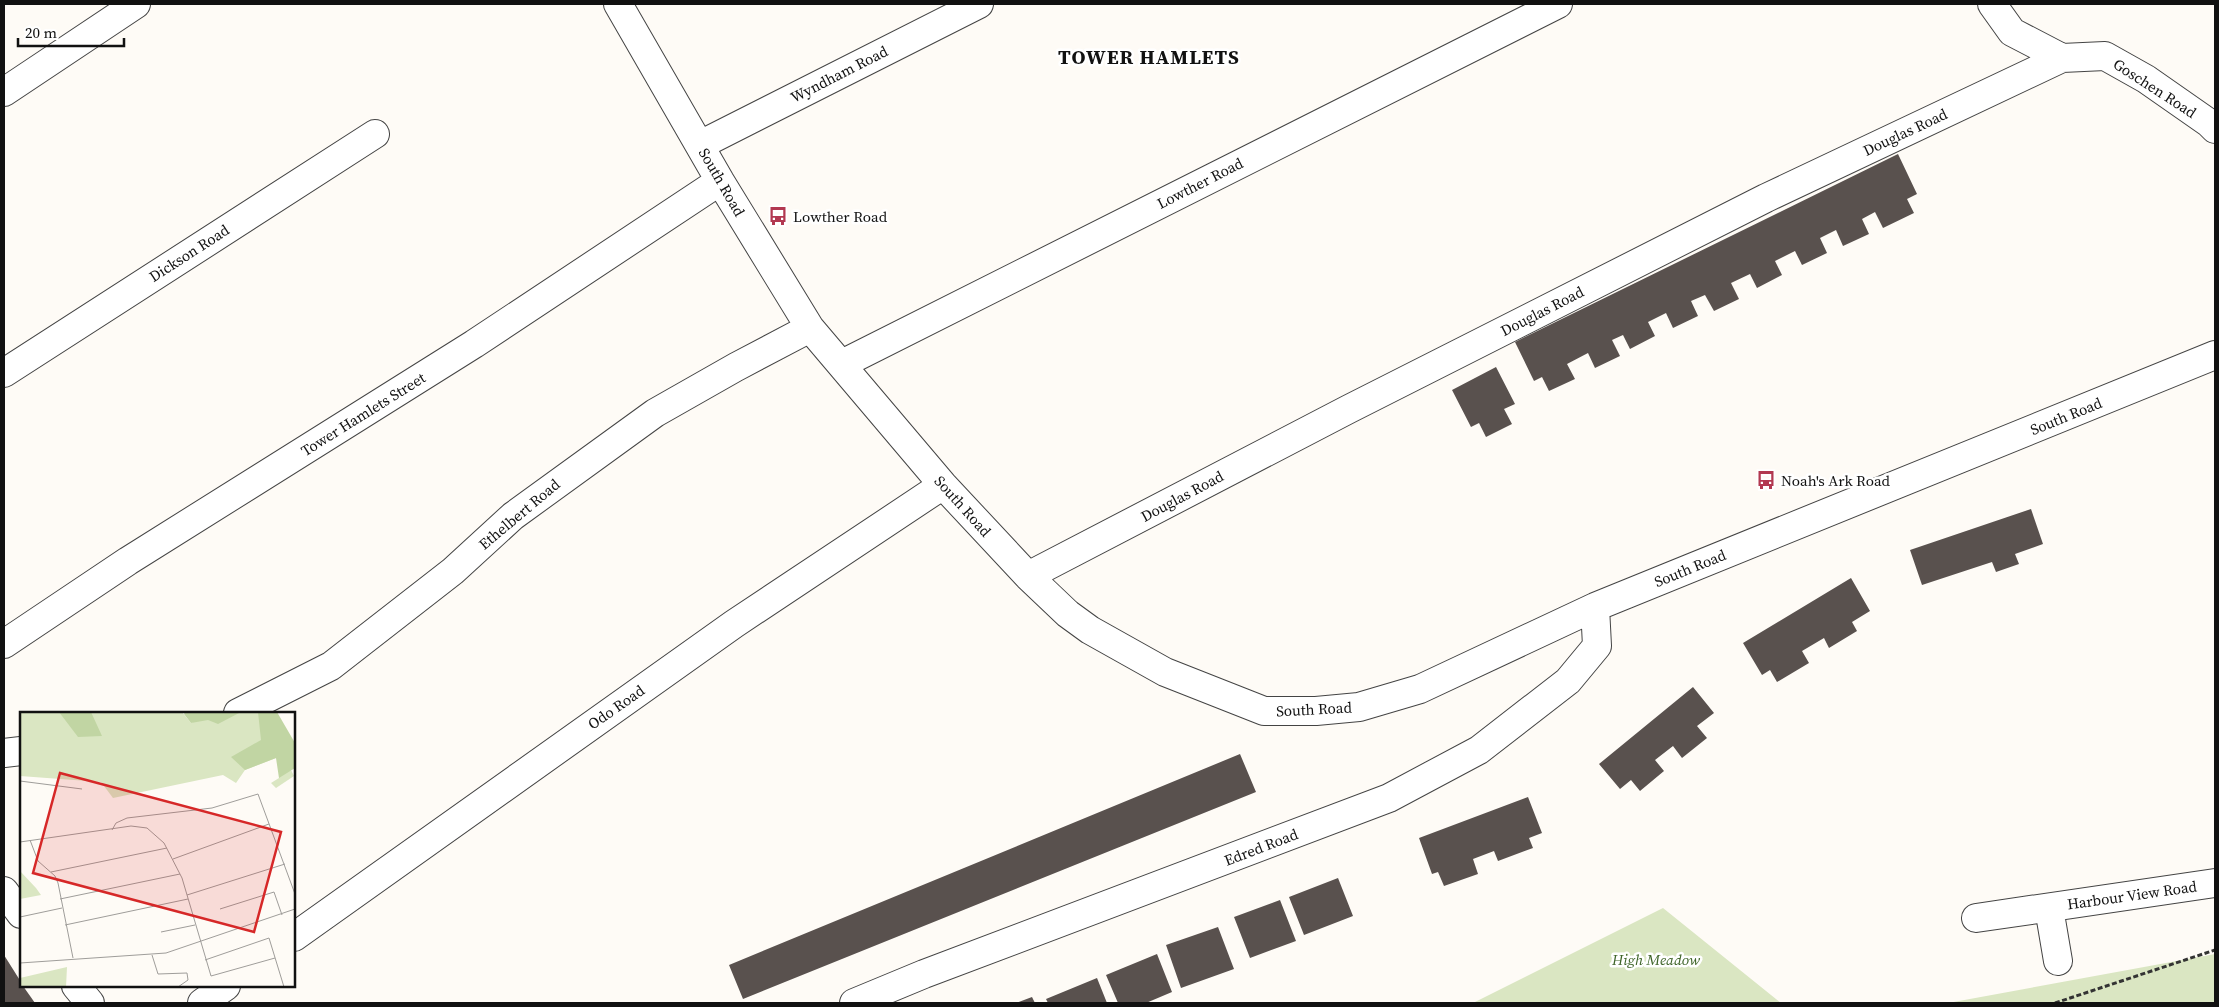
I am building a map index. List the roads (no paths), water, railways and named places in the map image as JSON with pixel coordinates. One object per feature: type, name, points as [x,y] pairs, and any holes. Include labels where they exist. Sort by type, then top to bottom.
[{"type":"street","points":[[4,92],[136,4]]},
{"type":"street","name":"South Road","points":[[618,4],[720,181],[810,328],[943,485],[1028,576],[1068,614],[1090,630],[1165,672],[1264,711],[1316,711],[1359,707],[1420,688],[1594,607],[2215,355]]},
{"type":"street","name":"Wyndham Road","points":[[700,145],[979,4]]},
{"type":"street","name":"Lowther Road","points":[[842,364],[1558,4]]},
{"type":"street","points":[[1992,4],[2012,32],[2062,58]]},
{"type":"street","name":"Goschen Road","points":[[2062,58],[2106,56],[2146,79],[2215,129]]},
{"type":"street","name":"Douglas Road","points":[[1028,576],[1349,409],[1766,198],[2062,58]]},
{"type":"street","name":"Dickson Road","points":[[4,373],[375,134]]},
{"type":"street","name":"Tower Hamlets Street","points":[[4,644],[128,561],[474,344],[720,181]]},
{"type":"street","name":"Ethelbert Road","points":[[240,712],[331,666],[453,571],[513,516],[655,413],[810,328]]},
{"type":"street","name":"Odo Road","points":[[295,936],[734,624],[943,485]]},
{"type":"street","name":"Edred Road","points":[[854,1003],[924,974],[1389,798],[1479,750],[1568,681],[1597,646],[1594,607]]},
{"type":"street","points":[[4,753],[20,751]]},
{"type":"street","name":"Harbour View Road","points":[[1976,918],[2215,883]]},
{"type":"street","points":[[4,891],[20,913]]},
{"type":"street","name":"Harbour View Road","points":[[2049,908],[2058,961]]},
{"type":"street","points":[[77,987],[90,1003]]},
{"type":"street","points":[[202,1003],[225,987]]},
{"type":"place","name":"Lowther Road","points":[[778,216]]},
{"type":"place","name":"Noah's Ark Road","points":[[1766,480]]},
{"type":"district","name":"TOWER HAMLETS","points":[[1149,57]]},
{"type":"park label","name":"High Meadow","points":[[1656,959]]}]
